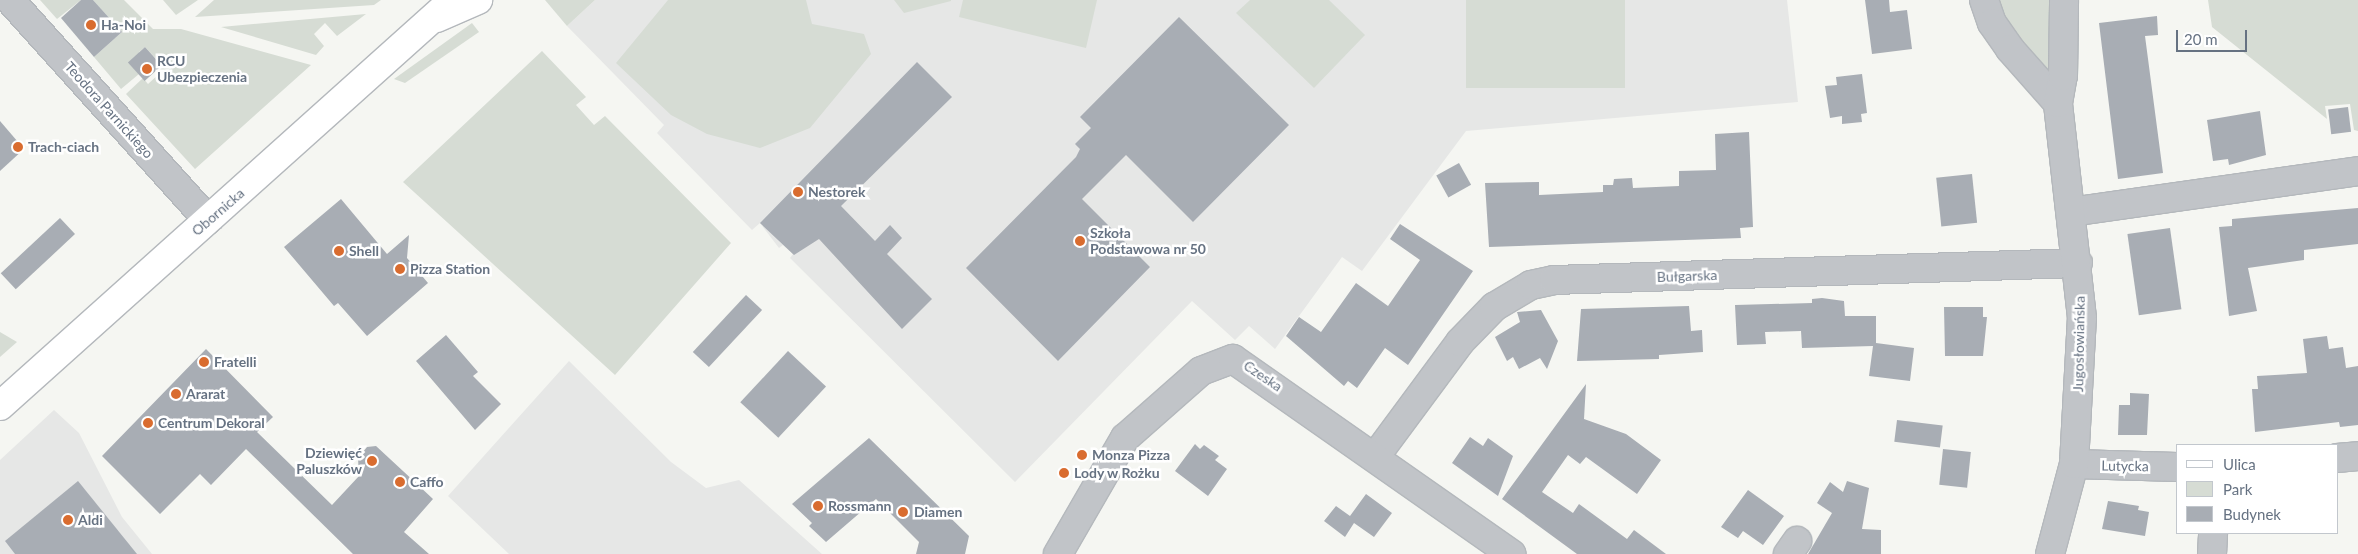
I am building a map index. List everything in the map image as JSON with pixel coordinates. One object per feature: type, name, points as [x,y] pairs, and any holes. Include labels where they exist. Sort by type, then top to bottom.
[{"type":"main road","name":"Obornicka","points":[[0,406],[444,10],[478,0]]},
{"type":"street","name":"Teodora Parnickiego","points":[[10,0],[208,220]]},
{"type":"street","points":[[1984,0],[1992,24],[2010,49],[2058,103]]},
{"type":"street","name":"Jugosłowiańska","points":[[2050,554],[2074,464],[2082,318],[2078,263],[2058,103],[2063,76],[2064,0]]},
{"type":"street","points":[[2072,212],[2358,171]]},
{"type":"street","name":"Bułgarska","points":[[1375,457],[1460,342],[1494,308],[1531,285],[1554,280],[2078,263]]},
{"type":"street","name":"Czeska","points":[[1062,543],[1125,438],[1201,371],[1224,360],[1244,362],[1511,554]]},
{"type":"street","points":[[2338,458],[2358,456]]},
{"type":"street","name":"Lutycka","points":[[2074,464],[2176,467]]},
{"type":"street","points":[[2212,554],[2213,534]]},
{"type":"shaded area","name":"Szkoła Podstawowa nr 50","points":[[595,0],[1787,0],[1798,102],[1466,131],[1362,271],[1342,257],[1275,349],[1249,326],[1235,340],[1192,301],[1015,482],[790,258],[793,254],[783,245],[779,248],[760,223],[752,230],[657,133],[664,125],[567,26]]},
{"type":"shaded area","points":[[569,361],[671,462],[706,488],[739,480],[822,554],[509,554],[448,496]]},
{"type":"shaded area","points":[[54,410],[79,433],[122,517],[152,554],[0,554],[0,460]]},
{"type":"green space","points":[[40,0],[81,0],[57,19]]},
{"type":"green space","points":[[93,0],[124,0],[153,29],[181,29],[311,65],[195,169],[126,94],[143,78],[148,84],[159,74],[162,65],[145,47],[139,52],[143,57],[133,67],[139,74],[121,89],[94,57],[122,32]]},
{"type":"green space","points":[[163,0],[198,0],[176,15]]},
{"type":"green space","points":[[214,0],[381,0],[374,5],[195,17]]},
{"type":"green space","points":[[545,0],[595,0],[567,26]]},
{"type":"green space","points":[[668,0],[806,0],[812,24],[864,34],[871,54],[810,128],[760,148],[707,134],[671,115],[616,63]]},
{"type":"green space","points":[[894,0],[951,0],[951,1],[904,13]]},
{"type":"green space","points":[[963,0],[1097,0],[1086,48],[959,17]]},
{"type":"green space","points":[[1250,0],[1329,0],[1365,35],[1314,88],[1236,13]]},
{"type":"green space","points":[[1466,0],[1625,0],[1625,88],[1466,88]]},
{"type":"green space","points":[[1994,0],[2055,0],[2055,83],[2003,23]]},
{"type":"green space","points":[[2208,0],[2358,0],[2358,131],[2354,130],[2350,104],[2325,106],[2327,119],[2212,27]]},
{"type":"green space","points":[[366,14],[337,36],[325,23],[314,34],[324,46],[316,55],[221,27]]},
{"type":"green space","points":[[472,23],[479,32],[405,83],[394,79]]},
{"type":"green space","points":[[542,51],[586,97],[576,105],[594,125],[605,116],[731,243],[615,375],[403,182]]},
{"type":"green space","points":[[0,332],[17,342],[0,357]]},
{"type":"building","name":"Ha-Noi","points":[[81,0],[93,0],[122,32],[94,57],[61,18]]},
{"type":"building","points":[[1865,0],[1889,0],[1890,12],[1907,10],[1912,49],[1872,54]]},
{"type":"building","points":[[2157,16],[2158,35],[2145,36],[2163,173],[2118,179],[2099,23]]},
{"type":"building","points":[[1179,17],[1289,125],[1193,222],[1126,155],[1082,199],[1150,267],[1058,361],[966,268],[1076,157],[1080,149],[1075,144],[1091,128],[1080,117]]},
{"type":"building","points":[[145,47],[162,66],[145,81],[128,62]]},
{"type":"building","points":[[917,62],[952,97],[841,206],[875,241],[890,225],[902,238],[887,254],[932,299],[902,329],[819,239],[794,255],[760,223]]},
{"type":"building","points":[[1862,74],[1867,113],[1861,114],[1862,122],[1842,124],[1842,116],[1830,118],[1825,86],[1837,85],[1836,77]]},
{"type":"building","points":[[2348,107],[2351,132],[2331,134],[2328,109]]},
{"type":"building","points":[[2260,111],[2266,155],[2229,165],[2228,159],[2213,161],[2207,120]]},
{"type":"building","points":[[0,121],[24,149],[0,171]]},
{"type":"building","points":[[1749,132],[1753,227],[1740,228],[1741,238],[1489,247],[1485,183],[1539,182],[1539,195],[1603,192],[1603,185],[1613,185],[1614,179],[1632,178],[1633,188],[1679,186],[1679,171],[1716,170],[1715,134]]},
{"type":"building","points":[[1459,163],[1471,185],[1448,197],[1436,176]]},
{"type":"building","points":[[1972,174],[1977,223],[1941,226],[1936,178]]},
{"type":"building","points":[[341,199],[387,254],[409,235],[407,258],[428,283],[367,336],[338,303],[334,306],[284,247]]},
{"type":"building","points":[[2358,208],[2358,244],[2304,250],[2304,260],[2248,268],[2257,311],[2229,316],[2219,227],[2232,226],[2232,219]]},
{"type":"building","points":[[60,218],[75,234],[16,289],[1,273]]},
{"type":"building","points":[[1400,224],[1473,271],[1408,365],[1385,348],[1357,388],[1348,381],[1344,386],[1286,336],[1299,317],[1321,332],[1356,283],[1388,306],[1420,260],[1390,239]]},
{"type":"building","points":[[2170,228],[2181,309],[2139,315],[2127,234]]},
{"type":"building","points":[[746,295],[762,310],[709,367],[693,352]]},
{"type":"building","points":[[1822,298],[1844,301],[1845,316],[1876,316],[1876,343],[1914,348],[1910,381],[1869,376],[1873,346],[1802,348],[1801,331],[1765,332],[1766,344],[1737,345],[1735,305],[1812,303],[1812,299]]},
{"type":"building","points":[[1689,306],[1691,331],[1702,330],[1703,352],[1659,355],[1659,359],[1577,361],[1581,309]]},
{"type":"building","points":[[1944,307],[1983,307],[1983,317],[1987,317],[1983,356],[1945,356]]},
{"type":"building","points":[[1541,310],[1558,341],[1547,369],[1540,358],[1519,369],[1513,357],[1507,361],[1495,337],[1520,322],[1517,312]]},
{"type":"building","points":[[446,335],[478,372],[473,376],[501,404],[475,430],[416,361]]},
{"type":"building","points":[[2327,336],[2329,349],[2343,347],[2346,368],[2358,366],[2358,425],[2340,427],[2339,422],[2255,432],[2252,389],[2258,389],[2257,376],[2307,373],[2303,339]]},
{"type":"building","points":[[206,349],[273,417],[257,432],[332,505],[359,476],[358,458],[367,447],[376,446],[433,499],[404,532],[429,554],[353,554],[246,449],[211,485],[200,474],[160,514],[102,456]]},
{"type":"building","points":[[788,351],[826,386],[778,438],[740,402]]},
{"type":"building","points":[[1586,384],[1584,419],[1626,434],[1661,460],[1637,494],[1586,457],[1580,464],[1568,455],[1542,492],[1573,513],[1579,504],[1627,539],[1634,530],[1666,554],[1577,554],[1502,499]]},
{"type":"building","points":[[2130,393],[2149,394],[2147,435],[2118,435],[2119,405],[2130,405]]},
{"type":"building","points":[[1897,420],[1943,426],[1940,447],[1894,442]]},
{"type":"building","points":[[1470,437],[1483,446],[1488,438],[1513,456],[1498,496],[1452,463]]},
{"type":"building","points":[[869,438],[969,536],[965,554],[916,554],[919,542],[876,499],[826,542],[809,526],[812,523],[792,504]]},
{"type":"building","points":[[1195,444],[1200,449],[1204,445],[1219,456],[1215,460],[1227,469],[1208,496],[1175,471]]},
{"type":"building","points":[[1943,449],[1971,452],[1967,488],[1939,485]]},
{"type":"building","name":"Aldi","points":[[78,481],[137,554],[15,554],[5,541]]},
{"type":"building","points":[[1847,481],[1869,488],[1862,529],[1881,530],[1881,554],[1808,554],[1832,513],[1817,503],[1830,482],[1843,492]]},
{"type":"building","points":[[1748,490],[1784,516],[1763,545],[1743,531],[1738,538],[1721,527]]},
{"type":"building","points":[[1366,494],[1392,513],[1374,537],[1354,523],[1345,537],[1324,521],[1336,506],[1350,516]]},
{"type":"building","points":[[2108,501],[2139,506],[2138,510],[2149,512],[2145,536],[2102,529]]},
{"type":"place","name":"Ha-Noi","points":[[91,25]]},
{"type":"place","name":"RCU Ubezpieczenia","points":[[147,69]]},
{"type":"place","name":"Trach-ciach","points":[[18,147]]},
{"type":"place","name":"Nestorek","points":[[798,192]]},
{"type":"place","name":"Szkoła Podstawowa nr 50","points":[[1080,241]]},
{"type":"place","name":"Shell","points":[[339,251]]},
{"type":"place","name":"Pizza Station","points":[[400,269]]},
{"type":"place","name":"Fratelli","points":[[204,362]]},
{"type":"place","name":"Ararat","points":[[176,394]]},
{"type":"place","name":"Centrum Dekoral","points":[[148,423]]},
{"type":"place","name":"Monza Pizza","points":[[1082,455]]},
{"type":"place","name":"Dziewięć Paluszków","points":[[372,461]]},
{"type":"place","name":"Lody w Rożku","points":[[1064,473]]},
{"type":"place","name":"Caffo","points":[[400,482]]},
{"type":"place","name":"Rossmann","points":[[818,506]]},
{"type":"place","name":"Diamen","points":[[903,512]]},
{"type":"place","name":"Aldi","points":[[68,520]]}]
